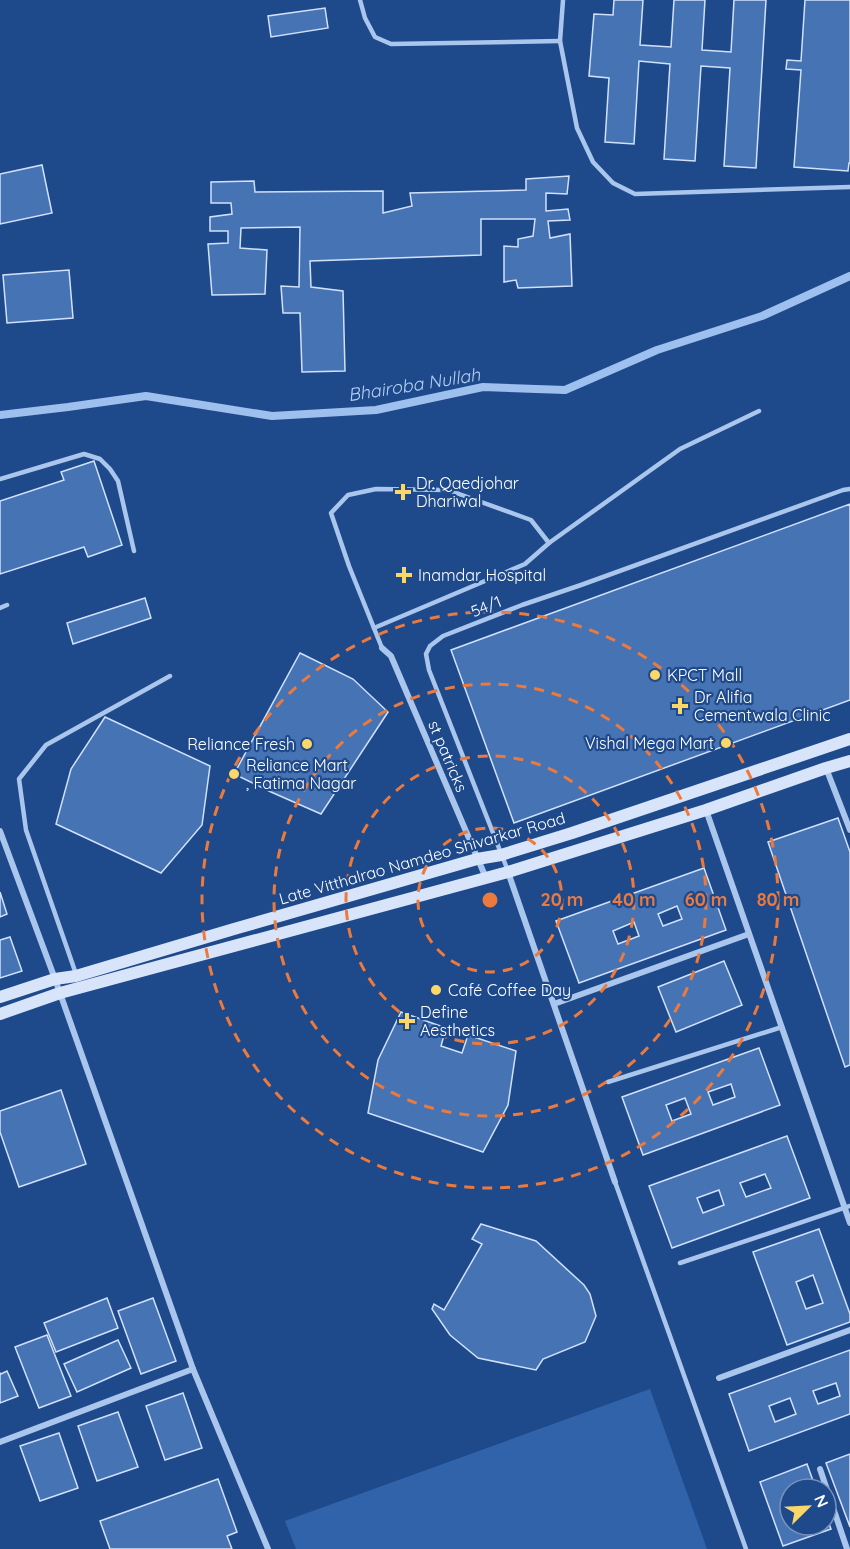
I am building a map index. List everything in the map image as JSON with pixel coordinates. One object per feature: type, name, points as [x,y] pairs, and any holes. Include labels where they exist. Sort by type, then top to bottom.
[{"type":"main road","name":"Late Vitthalrao Namdeo Shivarkar Road","points":[[0,1014],[60,993],[78,982],[256,923],[501,855],[850,739]]},
{"type":"main road","name":"Late Vitthalrao Namdeo Shivarkar Road","points":[[0,997],[55,979],[78,982],[508,872],[706,810],[850,761]]},
{"type":"street","name":"st patricks","points":[[382,648],[391,656],[486,878]]},
{"type":"street","points":[[826,768],[850,830]]},
{"type":"street","points":[[706,810],[848,1207],[850,1223]]},
{"type":"street","points":[[0,831],[193,1369],[268,1549]]},
{"type":"street","points":[[508,872],[615,1182]]},
{"type":"street","points":[[554,1004],[749,934]]},
{"type":"street","points":[[719,1378],[850,1330]]},
{"type":"street","points":[[0,1442],[193,1369]]},
{"type":"street","points":[[820,1469],[847,1549]]},
{"type":"lane","points":[[360,0],[365,18],[375,37],[391,44],[560,41]]},
{"type":"lane","points":[[563,0],[560,41],[577,128],[593,162],[613,183],[635,194],[850,186]]},
{"type":"lane","points":[[375,628],[525,564],[549,543],[680,449],[759,411]]},
{"type":"lane","points":[[0,479],[84,454],[100,459],[111,469],[118,481],[134,551]]},
{"type":"lane","points":[[382,648],[349,566],[331,513],[348,495],[376,489],[448,490],[531,520],[549,543]]},
{"type":"lane","name":"54/1","points":[[508,872],[429,670],[426,654],[430,646],[443,636],[522,605],[850,489]]},
{"type":"lane","points":[[0,608],[7,605]]},
{"type":"lane","points":[[78,982],[26,830],[20,779],[46,745],[170,676]]},
{"type":"lane","points":[[608,1082],[782,1027]]},
{"type":"lane","points":[[615,1182],[746,1549]]},
{"type":"lane","points":[[680,1263],[848,1207]]},
{"type":"shaded area","points":[[650,1389],[707,1549],[296,1549],[285,1521]]},
{"type":"building","points":[[614,0],[643,0],[640,45],[671,47],[674,0],[705,0],[702,50],[731,52],[734,0],[766,0],[756,168],[724,166],[730,68],[701,66],[695,161],[664,159],[670,64],[639,61],[634,144],[605,142],[609,78],[589,76],[594,14],[613,15]]},
{"type":"building","points":[[805,0],[850,0],[850,163],[848,171],[794,167],[801,70],[786,69],[787,60],[801,61]]},
{"type":"building","points":[[325,8],[328,28],[271,37],[268,16]]},
{"type":"building","points":[[42,165],[52,213],[0,224],[0,174]]},
{"type":"building","points":[[569,176],[567,194],[546,193],[546,211],[568,209],[570,220],[548,221],[550,238],[570,234],[572,286],[518,288],[516,280],[504,282],[504,246],[518,247],[518,239],[533,236],[535,219],[481,219],[481,255],[310,261],[311,287],[343,291],[345,371],[302,372],[300,313],[283,313],[281,286],[299,287],[300,227],[241,228],[240,248],[267,250],[265,294],[212,295],[208,244],[228,243],[228,231],[210,231],[210,217],[232,214],[231,203],[211,203],[211,182],[254,181],[255,192],[383,191],[383,213],[412,206],[410,193],[526,190],[526,179]]},
{"type":"building","points":[[69,270],[73,318],[7,323],[3,275]]},
{"type":"building","points":[[94,461],[122,545],[88,557],[84,547],[0,574],[0,501],[64,480],[61,472]]},
{"type":"building","name":"KPCT Mall","points":[[850,504],[850,700],[514,823],[451,650]]},
{"type":"building","points":[[145,598],[151,618],[73,644],[67,623]]},
{"type":"building","points":[[300,653],[353,679],[388,712],[321,814],[234,774]]},
{"type":"building","points":[[105,717],[210,766],[202,825],[161,873],[56,824],[71,769]]},
{"type":"building","points":[[838,818],[850,852],[850,1065],[845,1067],[768,842]]},
{"type":"building","points":[[704,868],[726,930],[579,983],[556,921]],"holes":[[[677,906],[682,919],[663,926],[658,914]],[[634,922],[639,936],[618,944],[613,931]]]},
{"type":"building","points":[[0,892],[7,914],[0,917]]},
{"type":"building","points":[[10,937],[22,971],[0,978],[0,940]]},
{"type":"building","points":[[724,961],[742,1005],[676,1032],[658,987]]},
{"type":"building","points":[[401,1012],[446,1028],[441,1046],[462,1053],[468,1035],[516,1051],[508,1105],[483,1152],[368,1113],[378,1060]]},
{"type":"building","points":[[759,1048],[780,1105],[643,1155],[622,1097]],"holes":[[[731,1084],[735,1097],[713,1105],[708,1092]],[[685,1098],[691,1114],[672,1121],[666,1105]]]},
{"type":"building","points":[[61,1090],[86,1164],[19,1187],[0,1132],[0,1111]]},
{"type":"building","points":[[787,1136],[810,1198],[672,1248],[649,1186]],"holes":[[[765,1174],[771,1188],[746,1197],[740,1183]],[[719,1190],[724,1205],[703,1213],[697,1198]]]},
{"type":"building","points":[[481,1224],[536,1241],[584,1285],[590,1294],[596,1316],[585,1342],[543,1359],[536,1370],[478,1358],[450,1335],[432,1309],[434,1304],[444,1310],[482,1244],[472,1239]]},
{"type":"building","points":[[819,1229],[850,1314],[850,1322],[787,1345],[753,1252]],"holes":[[[813,1275],[823,1303],[806,1309],[796,1282]]]},
{"type":"building","points":[[107,1298],[118,1328],[56,1352],[44,1323]]},
{"type":"building","points":[[153,1298],[176,1361],[141,1374],[118,1311]]},
{"type":"building","points":[[47,1335],[71,1396],[39,1408],[15,1347]]},
{"type":"building","points":[[118,1340],[131,1368],[77,1392],[64,1364]]},
{"type":"building","points":[[850,1350],[850,1414],[749,1451],[729,1394]],"holes":[[[836,1383],[840,1396],[818,1404],[813,1391]],[[790,1398],[796,1414],[775,1422],[769,1406]]]},
{"type":"building","points":[[7,1371],[18,1396],[0,1403],[0,1373]]},
{"type":"building","points":[[183,1393],[202,1448],[165,1460],[146,1406]]},
{"type":"building","points":[[118,1412],[138,1467],[97,1481],[78,1426]]},
{"type":"building","points":[[59,1433],[78,1488],[40,1501],[20,1446]]},
{"type":"building","points":[[850,1454],[850,1527],[838,1495],[838,1477],[831,1477],[826,1463]]},
{"type":"building","points":[[807,1464],[812,1477],[778,1477],[778,1532],[760,1482]]},
{"type":"building","points":[[218,1479],[237,1532],[227,1536],[232,1549],[110,1549],[100,1521]]},
{"type":"building","points":[[780,1537],[808,1537],[783,1546]]},
{"type":"waterway","name":"Bhairoba Nullah","points":[[0,415],[146,396],[272,416],[376,410],[483,387],[565,390],[657,350],[762,316],[850,276]]},
{"type":"place","name":"Dr. Qaedjohar Dhariwal","points":[[403,492]]},
{"type":"place","name":"Inamdar Hospital","points":[[404,575]]},
{"type":"place","name":"KPCT Mall","points":[[655,675]]},
{"type":"place","name":"Dr Alifia Cementwala Clinic","points":[[680,706]]},
{"type":"place","name":"Vishal Mega Mart","points":[[726,743]]},
{"type":"place","name":"Reliance Fresh","points":[[307,744]]},
{"type":"place","name":"Reliance Mart , Fatima Nagar","points":[[234,774]]},
{"type":"place","name":"Café Coffee Day","points":[[436,990]]},
{"type":"place","name":"Define Aesthetics","points":[[407,1021]]}]
